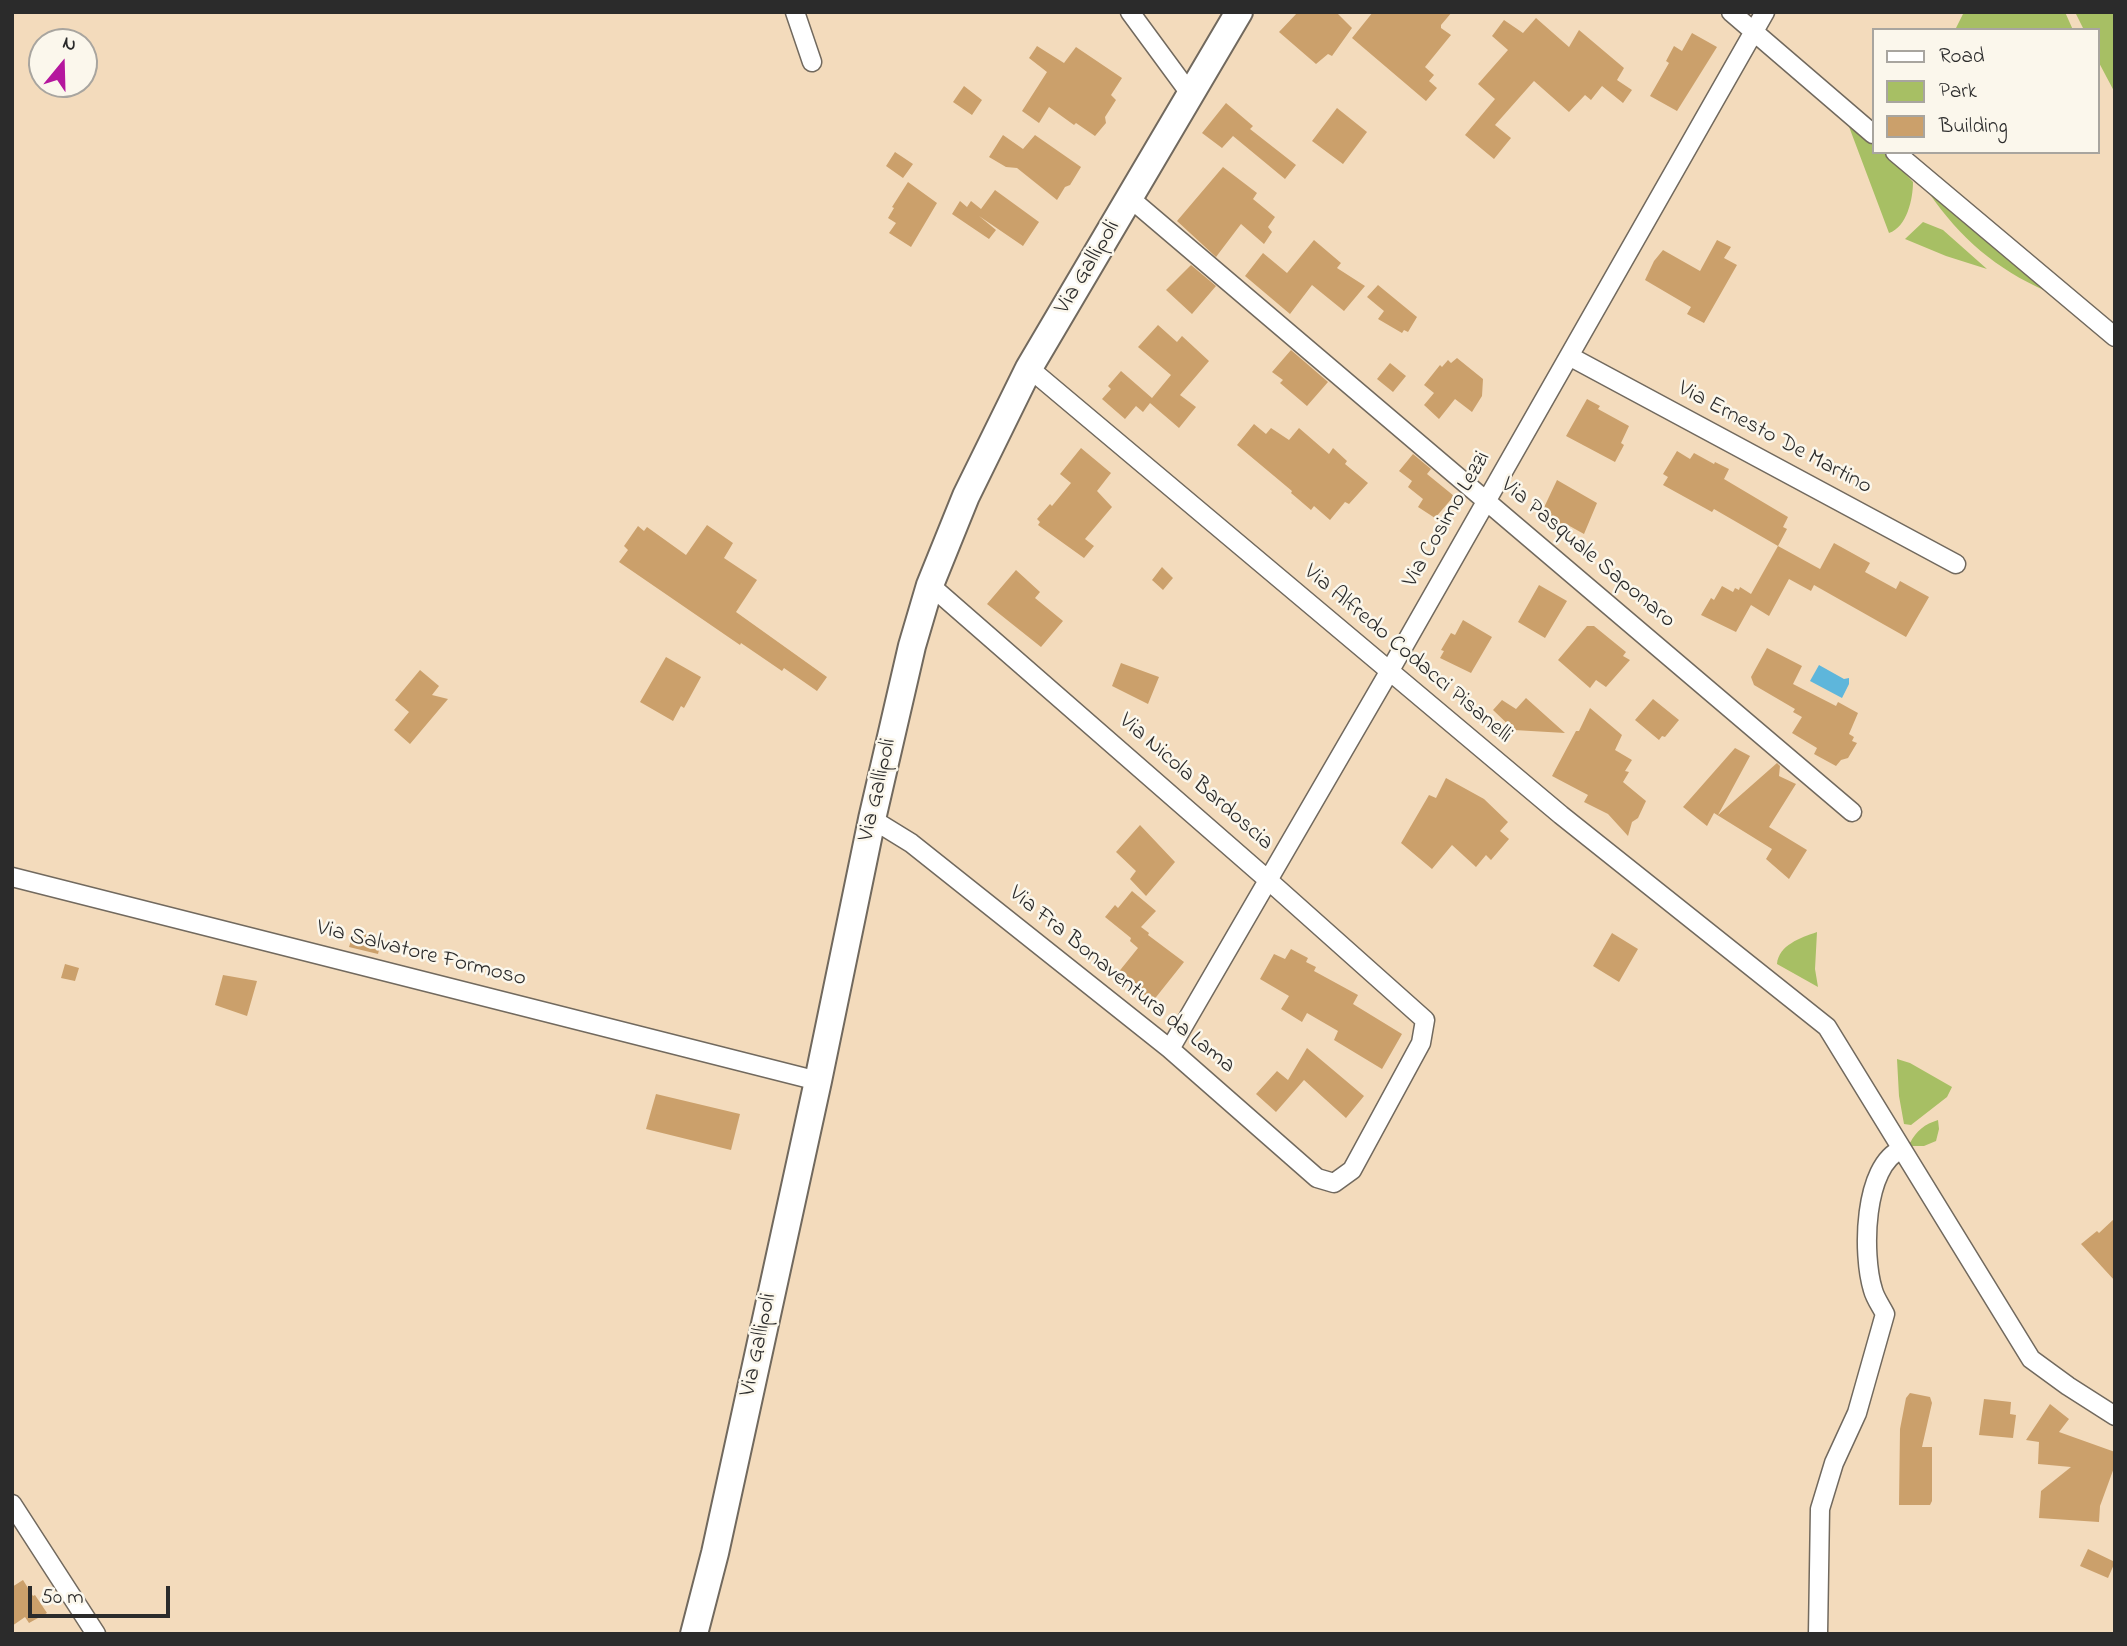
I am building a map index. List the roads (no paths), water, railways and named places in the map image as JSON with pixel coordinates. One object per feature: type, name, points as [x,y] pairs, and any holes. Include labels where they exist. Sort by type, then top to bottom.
[{"type":"main road","name":"Via Gallipoli","points":[[694,1634],[715,1553],[872,819],[912,646],[930,585],[966,496],[1029,368],[1239,12]]},
{"type":"street","points":[[795,12],[813,62]]},
{"type":"street","points":[[1130,12],[1191,95]]},
{"type":"street","points":[[1731,12],[1871,132]]},
{"type":"street","name":"Via Cosimo Lezzi","points":[[1170,1049],[1389,672],[1765,12]]},
{"type":"street","points":[[1897,154],[2115,337]]},
{"type":"street","name":"Via Pasquale Saponaro","points":[[1131,199],[1852,812]]},
{"type":"street","name":"Via Ernesto De Martino","points":[[1569,356],[1956,564]]},
{"type":"street","name":"Via Alfredo Codacci Pisanelli","points":[[1029,368],[1561,815],[1827,1027],[2031,1359],[2115,1416]]},
{"type":"street","name":"Via Nicola Bardoscia","points":[[930,585],[1425,1020],[1421,1043],[1352,1170],[1334,1182]]},
{"type":"street","name":"Via Fra Bonaventura da Lama","points":[[872,819],[911,843],[1170,1049],[1317,1178],[1334,1182]]},
{"type":"street","name":"Via Salvatore Formoso","points":[[12,877],[818,1081]]},
{"type":"street","points":[[1818,1634],[1820,1509],[1834,1463],[1857,1413],[1885,1314],[1873,1291],[1868,1204],[1886,1159],[1902,1149]]},
{"type":"street","points":[[12,1504],[96,1634]]},
{"type":"water","points":[[1819,665],[1844,679],[1849,678],[1842,698],[1810,681]]}]
